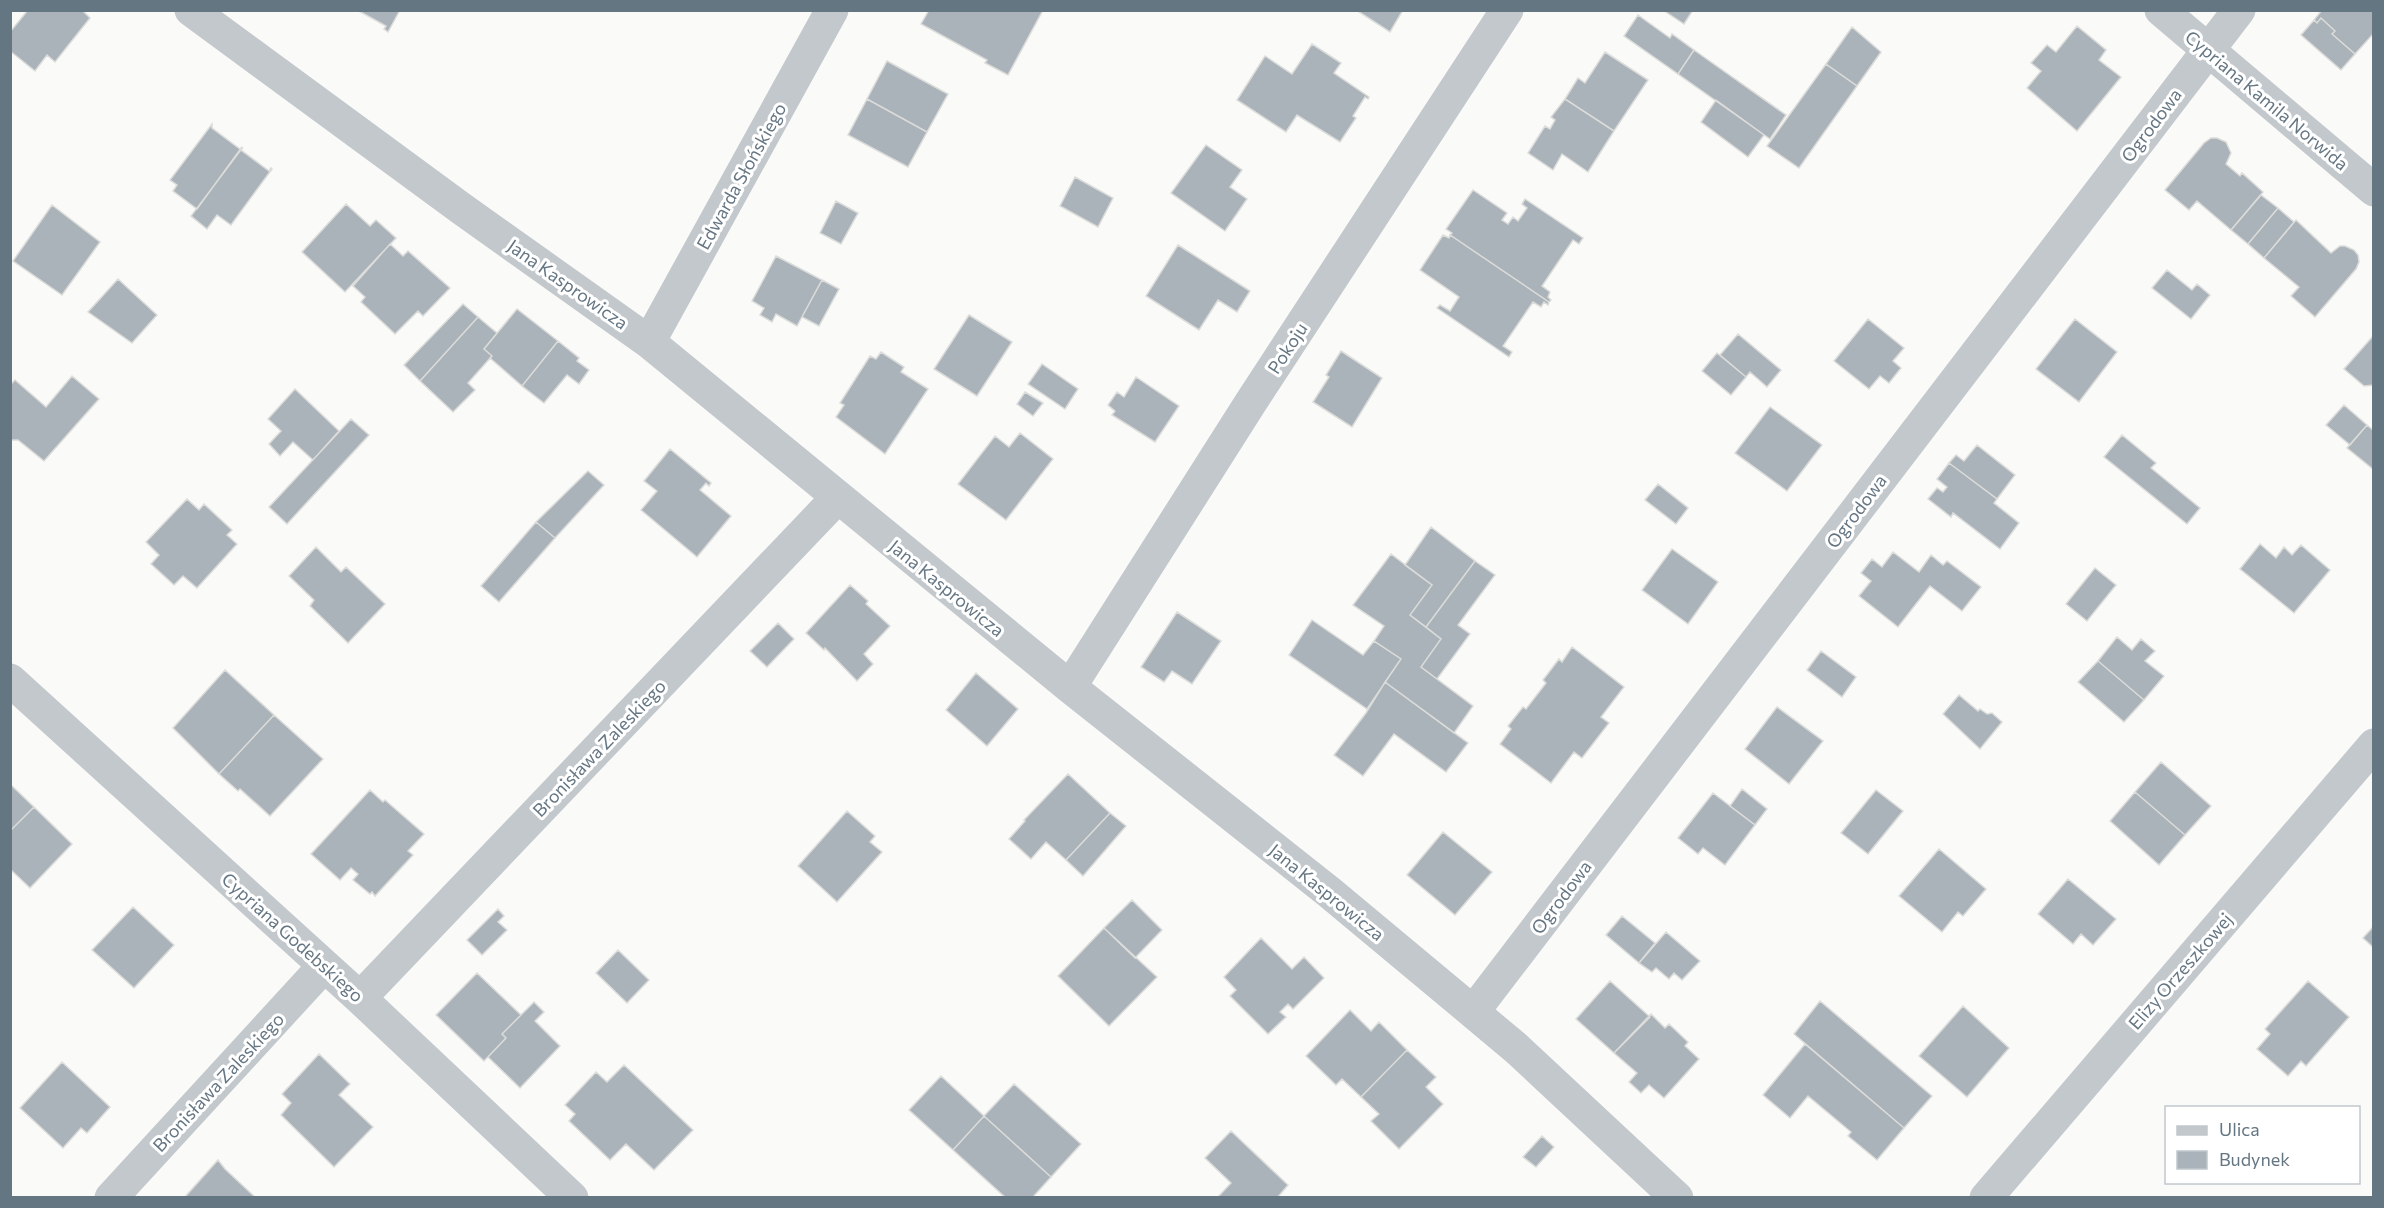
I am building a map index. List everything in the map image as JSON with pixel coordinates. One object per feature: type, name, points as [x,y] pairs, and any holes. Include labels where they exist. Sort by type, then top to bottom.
[{"type":"street","name":"Edwarda Słońskiego","points":[[649,342],[832,10]]},
{"type":"street","name":"Pokoju","points":[[1070,687],[1251,402],[1507,10]]},
{"type":"street","name":"Cypriana Kamila Norwida","points":[[2161,10],[2373,190]]},
{"type":"street","name":"Ogrodowa","points":[[1473,1012],[2239,10]]},
{"type":"street","name":"Jana Kasprowicza","points":[[192,11],[462,209],[649,342],[1070,687],[1329,892],[1516,1048],[1677,1197]]},
{"type":"street","name":"Bronisława Zaleskiego","points":[[360,998],[837,498]]},
{"type":"street","name":"Cypriana Godebskiego","points":[[10,680],[360,998],[572,1197]]},
{"type":"street","name":"Elizy Orzeszkowej","points":[[1986,1197],[2373,745]]},
{"type":"street","name":"Bronisława Zaleskiego","points":[[111,1197],[324,966]]},
{"type":"building","points":[[28,10],[82,10],[90,18],[55,62],[47,55],[35,71],[10,51],[10,32]]},
{"type":"building","points":[[357,10],[400,10],[388,32],[384,29],[386,26]]},
{"type":"building","points":[[929,10],[1043,10],[1008,75],[985,63],[987,60],[921,24]]},
{"type":"building","points":[[1356,10],[1403,10],[1390,32]]},
{"type":"building","points":[[1663,10],[1693,10],[1684,24]]},
{"type":"building","points":[[2322,10],[2374,10],[2374,33],[2355,54],[2332,34],[2335,31],[2321,18],[2317,23],[2314,20]]},
{"type":"building","points":[[1638,15],[1670,38],[1672,34],[1694,50],[1678,74],[1624,36]]},
{"type":"building","points":[[2321,18],[2335,31],[2332,34],[2355,54],[2341,70],[2301,35],[2314,20],[2317,23]]},
{"type":"building","points":[[2077,26],[2106,50],[2099,60],[2121,77],[2077,131],[2027,88],[2041,71],[2031,63],[2047,45],[2056,52]]},
{"type":"building","points":[[1852,27],[1881,52],[1857,86],[1826,64]]},
{"type":"building","points":[[1312,44],[1341,63],[1334,73],[1369,97],[1368,99],[1365,97],[1353,116],[1356,118],[1340,142],[1297,115],[1286,132],[1237,100],[1265,56],[1292,74]]},
{"type":"building","points":[[1694,50],[1786,115],[1770,139],[1678,74]]},
{"type":"building","points":[[1605,52],[1648,80],[1614,131],[1565,99],[1578,78],[1585,83]]},
{"type":"building","points":[[887,61],[948,94],[927,132],[867,99]]},
{"type":"building","points":[[1826,64],[1857,86],[1799,168],[1767,146]]},
{"type":"building","points":[[867,99],[927,132],[908,167],[848,135]]},
{"type":"building","points":[[1565,99],[1614,131],[1588,172],[1562,154],[1553,170],[1528,153],[1545,126],[1550,129],[1555,120],[1551,117]]},
{"type":"building","points":[[1716,100],[1764,135],[1748,157],[1701,122]]},
{"type":"building","points":[[212,124],[212,128],[240,149],[242,147],[197,209],[173,191],[177,185],[170,180]]},
{"type":"building","points":[[2211,138],[2226,142],[2231,153],[2226,164],[2240,176],[2242,173],[2263,192],[2231,230],[2197,201],[2189,210],[2165,190],[2204,143]]},
{"type":"building","points":[[1206,145],[1242,170],[1230,187],[1247,199],[1225,231],[1171,193]]},
{"type":"building","points":[[243,147],[241,150],[269,171],[272,169],[231,225],[217,215],[207,229],[191,216]]},
{"type":"building","points":[[1075,177],[1113,198],[1098,227],[1060,206]]},
{"type":"building","points":[[1473,190],[1507,213],[1502,220],[1508,224],[1513,217],[1518,221],[1527,208],[1522,204],[1525,199],[1583,238],[1579,244],[1573,240],[1542,286],[1550,292],[1549,302],[1450,235],[1452,233],[1446,229]]},
{"type":"building","points":[[2261,195],[2278,208],[2248,244],[2231,230]]},
{"type":"building","points":[[836,201],[858,213],[841,244],[820,233]]},
{"type":"building","points":[[346,204],[370,226],[376,220],[396,238],[345,292],[302,252]]},
{"type":"building","points":[[52,205],[100,242],[62,295],[13,261]]},
{"type":"building","points":[[2278,208],[2294,222],[2264,258],[2248,244]]},
{"type":"building","points":[[2296,220],[2331,253],[2340,246],[2345,246],[2354,250],[2358,255],[2359,262],[2356,269],[2315,317],[2291,296],[2299,287],[2264,258]]},
{"type":"building","points":[[1443,235],[1449,238],[1450,235],[1549,302],[1548,305],[1544,302],[1541,307],[1533,302],[1503,346],[1512,352],[1509,357],[1437,308],[1440,305],[1450,311],[1459,297],[1420,270]]},
{"type":"building","points":[[390,244],[403,256],[408,251],[450,288],[423,316],[418,311],[395,334],[361,302],[365,297],[353,286]]},
{"type":"building","points":[[1178,245],[1250,291],[1237,312],[1218,300],[1199,330],[1146,296]]},
{"type":"building","points":[[776,256],[822,280],[797,326],[776,314],[772,322],[760,315],[764,308],[752,301]]},
{"type":"building","points":[[2167,270],[2192,290],[2197,284],[2210,295],[2191,319],[2152,288]]},
{"type":"building","points":[[118,279],[157,315],[132,343],[88,312]]},
{"type":"building","points":[[822,280],[839,289],[819,326],[802,317]]},
{"type":"building","points":[[463,304],[478,317],[420,381],[404,365]]},
{"type":"building","points":[[517,309],[558,341],[522,386],[490,358],[492,356],[484,349]]},
{"type":"building","points":[[969,315],[1012,342],[977,396],[934,369]]},
{"type":"building","points":[[478,317],[497,333],[484,349],[492,356],[468,383],[475,390],[453,412],[420,381]]},
{"type":"building","points":[[1868,319],[1904,348],[1893,361],[1901,368],[1889,383],[1880,376],[1869,389],[1834,361]]},
{"type":"building","points":[[2075,319],[2117,352],[2079,402],[2036,369]]},
{"type":"building","points":[[1738,334],[1781,370],[1767,387],[1750,372],[1746,377],[1720,355]]},
{"type":"building","points":[[2374,335],[2374,385],[2364,386],[2344,369]]},
{"type":"building","points":[[558,341],[579,358],[577,361],[589,370],[579,384],[567,375],[544,403],[522,386]]},
{"type":"building","points":[[1341,351],[1382,378],[1352,427],[1313,402],[1329,377],[1326,375]]},
{"type":"building","points":[[881,352],[904,367],[901,372],[928,389],[885,454],[836,417],[844,405],[840,403],[870,356],[876,359]]},
{"type":"building","points":[[1717,353],[1746,377],[1731,395],[1702,371]]},
{"type":"building","points":[[1042,364],[1078,389],[1065,409],[1028,384]]},
{"type":"building","points":[[72,376],[99,399],[44,461],[18,440],[10,440],[10,385],[15,380],[46,407]]},
{"type":"building","points":[[1136,377],[1179,406],[1155,442],[1112,415],[1115,411],[1108,405],[1117,392],[1124,397]]},
{"type":"building","points":[[295,389],[339,431],[313,460],[293,442],[280,456],[269,444],[281,431],[268,419]]},
{"type":"building","points":[[1025,392],[1043,403],[1033,416],[1017,404]]},
{"type":"building","points":[[2344,405],[2367,425],[2350,445],[2326,425]]},
{"type":"building","points":[[1770,407],[1822,445],[1787,491],[1735,453]]},
{"type":"building","points":[[351,419],[369,435],[287,524],[269,507]]},
{"type":"building","points":[[2367,425],[2374,431],[2374,470],[2347,448]]},
{"type":"building","points":[[1020,433],[1053,459],[1006,520],[958,484],[995,436],[1009,447]]},
{"type":"building","points":[[2122,435],[2156,463],[2151,468],[2200,508],[2187,524],[2104,457]]},
{"type":"building","points":[[1977,445],[2015,475],[1997,499],[1949,463],[1956,455],[1964,461]]},
{"type":"building","points":[[670,449],[711,483],[709,486],[706,483],[700,490],[731,516],[697,557],[641,510],[657,491],[644,481]]},
{"type":"building","points":[[1949,463],[1997,499],[1994,503],[2019,523],[2000,549],[1953,513],[1951,517],[1928,499],[1937,488],[1943,492],[1947,487],[1937,479]]},
{"type":"building","points":[[588,471],[604,485],[555,538],[536,522]]},
{"type":"building","points":[[1658,484],[1688,508],[1676,524],[1645,500]]},
{"type":"building","points":[[187,499],[199,510],[204,504],[232,530],[227,535],[237,544],[197,588],[183,576],[174,585],[151,564],[159,555],[146,542]]},
{"type":"building","points":[[536,522],[555,538],[499,602],[481,586]]},
{"type":"building","points":[[1431,527],[1475,561],[1426,627],[1410,615],[1432,585],[1405,565]]},
{"type":"building","points":[[2260,544],[2276,558],[2284,547],[2292,555],[2301,545],[2330,570],[2294,613],[2240,569]]},
{"type":"building","points":[[316,547],[341,572],[346,567],[385,604],[348,643],[310,606],[314,600],[289,576]]},
{"type":"building","points":[[1672,549],[1718,582],[1688,624],[1642,590]]},
{"type":"building","points":[[1893,552],[1919,572],[1931,555],[1943,565],[1947,561],[1981,587],[1962,611],[1930,586],[1898,627],[1859,596],[1871,581],[1861,573],[1872,559],[1882,567]]},
{"type":"building","points":[[1391,554],[1432,585],[1410,615],[1441,639],[1421,667],[1473,706],[1454,733],[1385,682],[1401,659],[1374,641],[1384,626],[1353,605]]},
{"type":"building","points":[[1475,561],[1495,575],[1458,625],[1470,634],[1437,679],[1421,667],[1441,639],[1426,627]]},
{"type":"building","points":[[2095,568],[2116,585],[2087,621],[2066,604]]},
{"type":"building","points":[[850,585],[868,601],[866,604],[890,626],[864,654],[873,664],[857,681],[825,648],[824,650],[806,633]]},
{"type":"building","points":[[1177,612],[1221,641],[1192,684],[1172,671],[1164,682],[1141,667]]},
{"type":"building","points":[[1312,620],[1363,655],[1374,641],[1401,659],[1367,709],[1289,655]]},
{"type":"building","points":[[778,623],[794,639],[767,667],[750,651]]},
{"type":"building","points":[[2117,637],[2132,650],[2141,639],[2155,651],[2145,661],[2164,676],[2144,700],[2098,661]]},
{"type":"building","points":[[1572,647],[1624,687],[1601,717],[1609,723],[1582,758],[1574,752],[1551,783],[1500,744],[1511,729],[1508,726],[1523,707],[1526,709],[1546,683],[1543,680],[1559,659],[1562,662]]},
{"type":"building","points":[[1821,651],[1856,677],[1842,697],[1807,670]]},
{"type":"building","points":[[2098,661],[2144,700],[2124,722],[2078,682]]},
{"type":"building","points":[[225,670],[274,715],[219,774],[173,728]]},
{"type":"building","points":[[976,673],[1018,709],[987,746],[946,710]]},
{"type":"building","points":[[1385,682],[1468,743],[1446,772],[1394,734],[1363,776],[1334,755],[1366,713]]},
{"type":"building","points":[[1959,695],[1978,711],[1980,709],[1987,714],[1992,713],[2002,722],[1980,749],[1943,714]]},
{"type":"building","points":[[1777,707],[1823,741],[1789,784],[1745,749]]},
{"type":"building","points":[[274,715],[323,759],[270,816],[219,774]]},
{"type":"building","points":[[2161,762],[2211,806],[2185,835],[2135,792]]},
{"type":"building","points":[[1068,774],[1110,813],[1066,860],[1046,842],[1031,859],[1009,839]]},
{"type":"building","points":[[10,784],[34,807],[10,831]]},
{"type":"building","points":[[1742,789],[1767,809],[1755,825],[1730,806]]},
{"type":"building","points":[[370,790],[424,834],[408,851],[413,855],[375,896],[353,880],[358,874],[351,868],[340,880],[311,854]]},
{"type":"building","points":[[1876,790],[1903,811],[1868,854],[1841,833]]},
{"type":"building","points":[[2135,792],[2185,835],[2159,865],[2110,821]]},
{"type":"building","points":[[1713,793],[1755,825],[1725,865],[1703,848],[1698,854],[1678,838]]},
{"type":"building","points":[[34,807],[72,844],[30,888],[10,869],[10,831]]},
{"type":"building","points":[[847,811],[875,836],[870,842],[882,852],[837,902],[798,866]]},
{"type":"building","points":[[1110,813],[1126,826],[1083,876],[1066,860]]},
{"type":"building","points":[[1443,832],[1492,872],[1455,915],[1407,875]]},
{"type":"building","points":[[1939,849],[1986,889],[1963,916],[1958,912],[1942,932],[1899,896]]},
{"type":"building","points":[[2068,879],[2116,919],[2093,945],[2081,934],[2073,944],[2038,914]]},
{"type":"building","points":[[1132,900],[1162,930],[1135,958],[1104,928]]},
{"type":"building","points":[[133,907],[174,945],[134,988],[92,950]]},
{"type":"building","points":[[498,909],[504,916],[498,922],[507,930],[482,955],[467,940]]},
{"type":"building","points":[[1622,916],[1655,943],[1639,963],[1606,935]]},
{"type":"building","points":[[2374,926],[2374,948],[2363,938]]},
{"type":"building","points":[[1104,928],[1157,977],[1109,1026],[1058,976]]},
{"type":"building","points":[[1666,932],[1700,961],[1682,980],[1674,973],[1669,979],[1656,968],[1652,972],[1639,963]]},
{"type":"building","points":[[1261,938],[1292,969],[1304,957],[1324,978],[1293,1009],[1288,1004],[1280,1012],[1286,1017],[1268,1034],[1230,996],[1236,990],[1224,977]]},
{"type":"building","points":[[618,950],[649,980],[627,1003],[596,973]]},
{"type":"building","points":[[477,973],[521,1015],[502,1034],[506,1038],[484,1061],[436,1015]]},
{"type":"building","points":[[1610,981],[1650,1017],[1614,1053],[1576,1019]]},
{"type":"building","points":[[2308,981],[2349,1017],[2306,1066],[2301,1061],[2288,1076],[2257,1049],[2270,1034],[2265,1029]]},
{"type":"building","points":[[1820,1001],[1932,1096],[1904,1128],[1794,1034]]},
{"type":"building","points":[[534,1002],[544,1012],[535,1021],[560,1046],[520,1088],[488,1057],[506,1038],[502,1034]]},
{"type":"building","points":[[1963,1006],[2009,1048],[1967,1097],[1919,1056]]},
{"type":"building","points":[[1350,1010],[1371,1031],[1379,1022],[1407,1050],[1361,1097],[1342,1079],[1336,1085],[1306,1056]]},
{"type":"building","points":[[1651,1014],[1665,1028],[1669,1024],[1688,1042],[1685,1046],[1699,1059],[1664,1098],[1649,1085],[1641,1093],[1629,1082],[1637,1073],[1614,1053]]},
{"type":"building","points":[[1805,1044],[1904,1128],[1877,1160],[1848,1136],[1851,1132],[1808,1096],[1790,1118],[1763,1095]]},
{"type":"building","points":[[1407,1050],[1436,1077],[1426,1087],[1443,1104],[1399,1149],[1371,1121],[1379,1114],[1361,1097]]},
{"type":"building","points":[[319,1054],[350,1084],[339,1095],[373,1127],[334,1167],[281,1115],[291,1103],[282,1094]]},
{"type":"building","points":[[62,1062],[110,1107],[87,1133],[81,1128],[63,1148],[20,1108]]},
{"type":"building","points":[[624,1065],[693,1130],[654,1170],[626,1144],[610,1160],[569,1121],[575,1114],[565,1105],[596,1072],[607,1082]]},
{"type":"building","points":[[941,1076],[984,1116],[953,1150],[909,1110]]},
{"type":"building","points":[[1014,1084],[1081,1144],[1051,1177],[984,1116]]},
{"type":"building","points":[[984,1116],[1051,1177],[1032,1198],[1006,1198],[953,1150]]},
{"type":"building","points":[[1231,1131],[1288,1185],[1277,1198],[1217,1198],[1231,1183],[1205,1158]]},
{"type":"building","points":[[1542,1136],[1554,1147],[1536,1167],[1523,1157]]},
{"type":"building","points":[[218,1160],[225,1169],[256,1198],[184,1198]]}]
